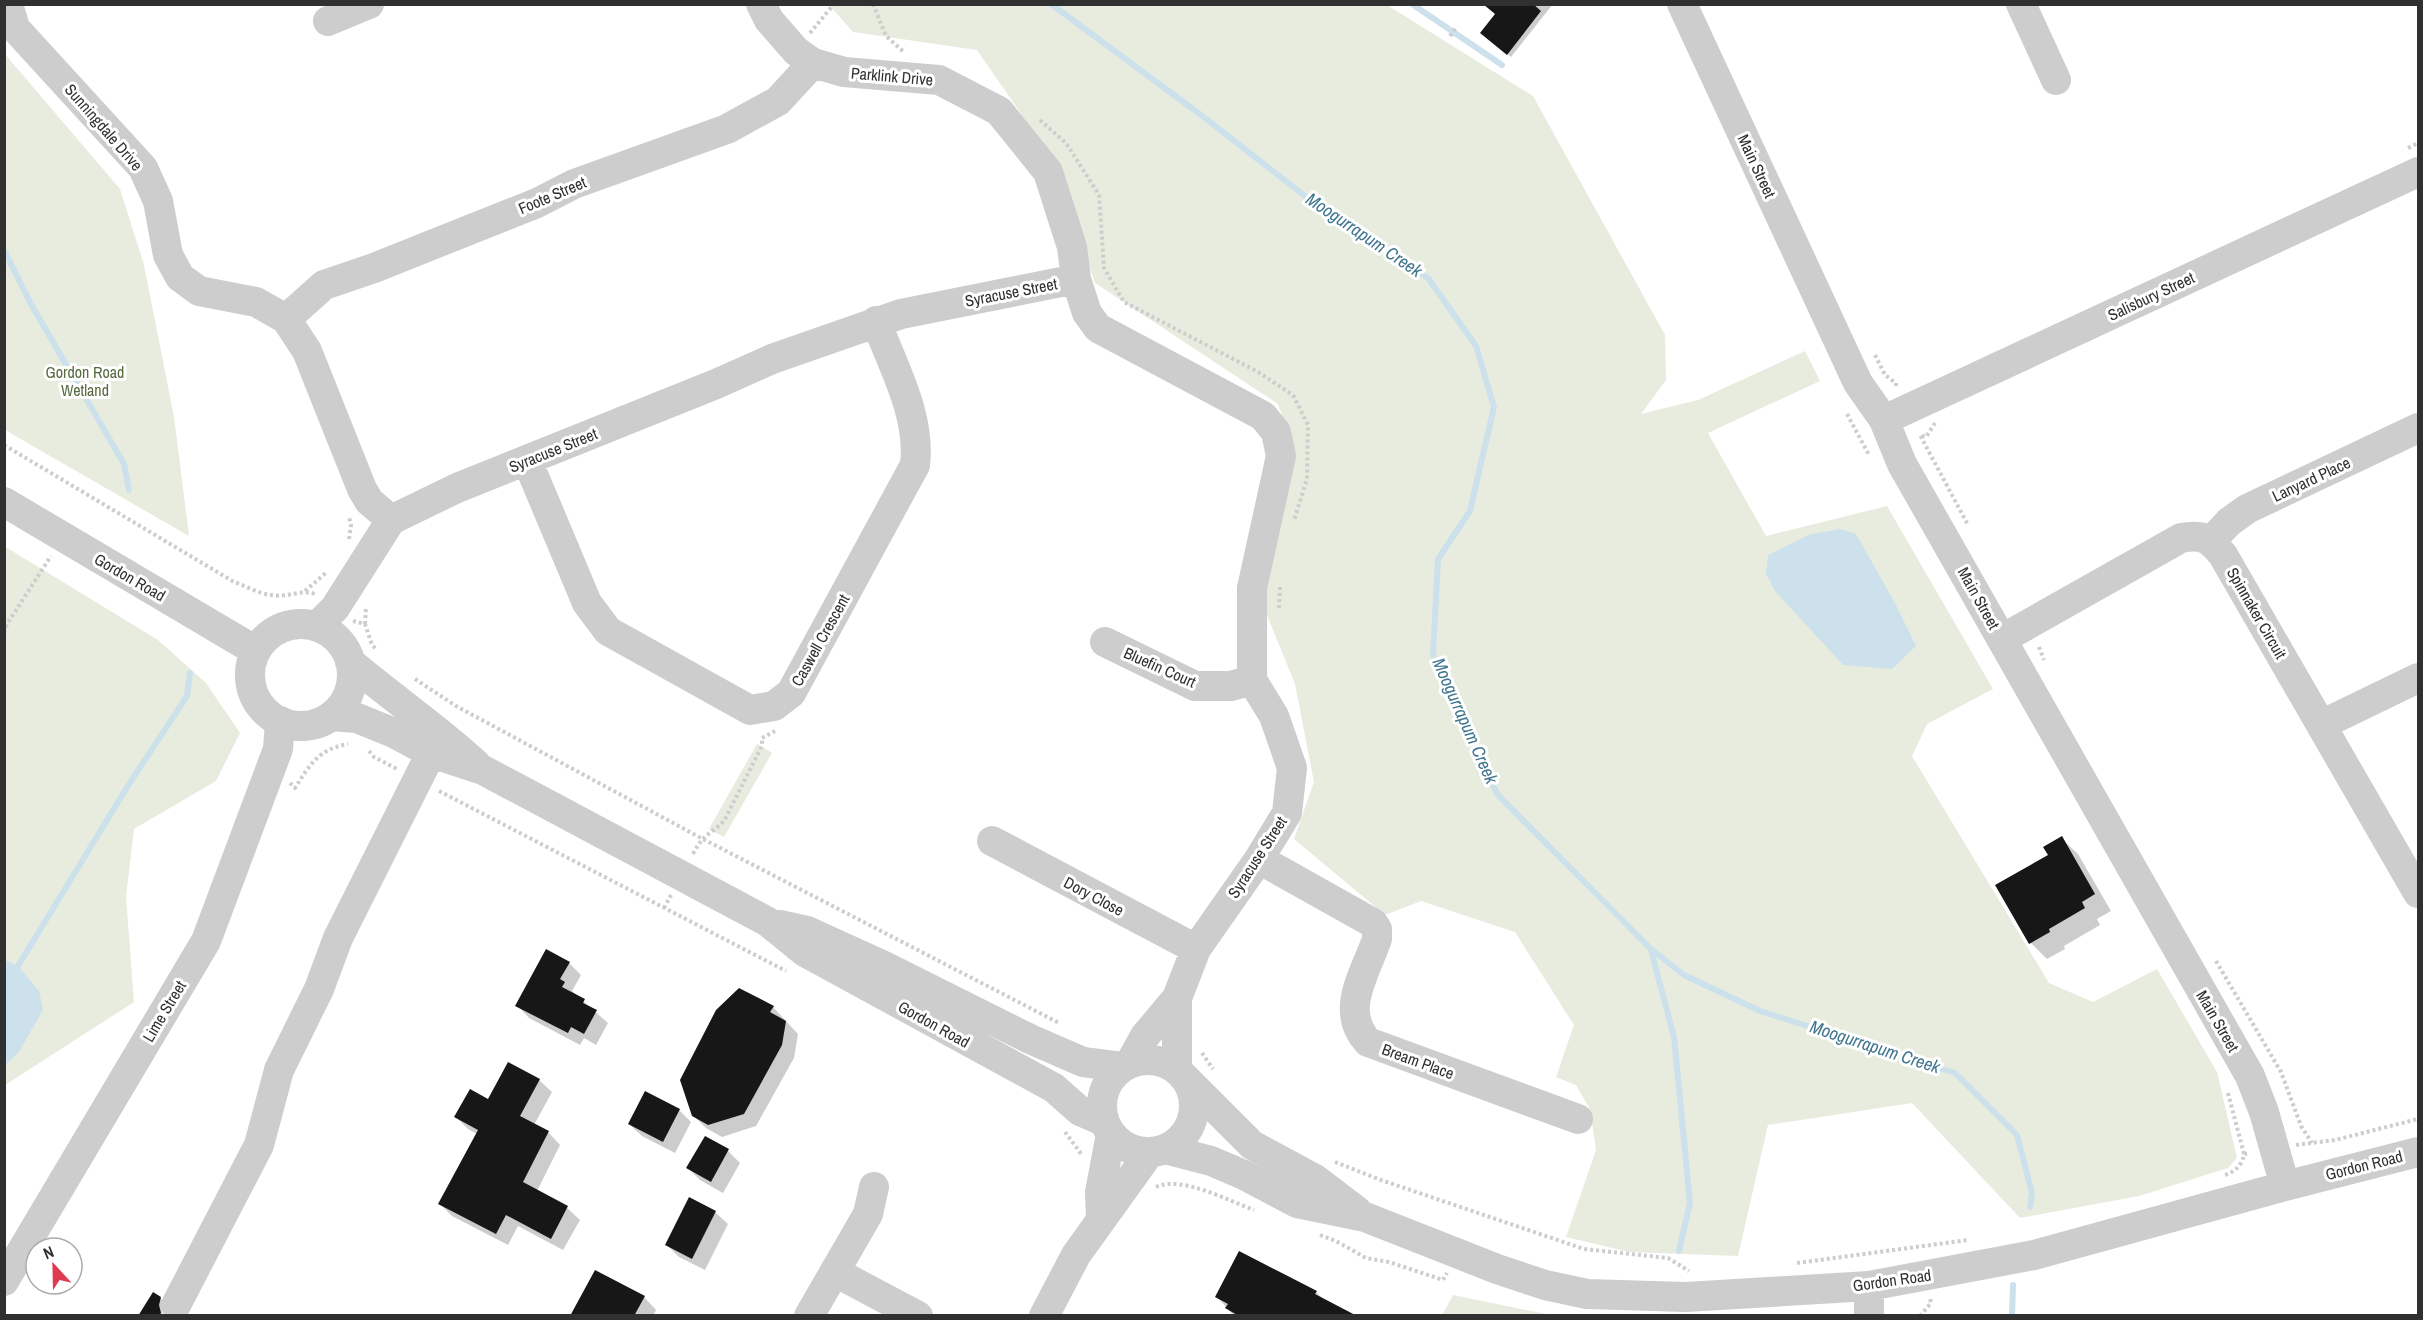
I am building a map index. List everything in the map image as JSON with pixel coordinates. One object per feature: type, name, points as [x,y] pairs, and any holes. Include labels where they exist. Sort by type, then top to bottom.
[{"type":"street","name":"Sunningdale Drive","points":[[9,4],[15,28],[143,168],[158,201],[168,255],[180,277],[199,291],[255,302],[286,320],[307,351],[362,489],[369,501],[391,520]]},
{"type":"street","points":[[327,21],[369,4]]},
{"type":"street","name":"Parklink Drive","points":[[761,4],[769,20],[796,51],[813,63],[844,72],[939,80],[999,111],[1048,172],[1072,247],[1076,279]]},
{"type":"street","name":"Main Street","points":[[1682,4],[1858,383],[1884,420],[1902,464],[2250,1076],[2275,1148],[2285,1186]]},
{"type":"street","points":[[2021,4],[2056,80]]},
{"type":"street","name":"Foote Street","points":[[286,320],[324,285],[537,203],[574,184],[727,129],[778,101],[813,63]]},
{"type":"street","name":"Salisbury Street","points":[[1884,420],[2409,162]]},
{"type":"street","name":"Syracuse Street","points":[[391,520],[457,488],[716,384],[772,359],[876,321],[1076,279],[1087,313],[1098,328],[1263,416],[1276,432],[1281,456],[1252,588],[1252,680],[1274,716],[1292,768],[1287,813],[1259,859],[1196,949],[1177,998]]},
{"type":"street","name":"Caswell Crescent","points":[[750,710],[774,706],[791,693],[915,465],[917,446],[914,420],[876,321]]},
{"type":"street","name":"Lanyard Place","points":[[2211,541],[2229,522],[2247,509],[2418,428]]},
{"type":"street","points":[[527,460],[587,603],[608,631],[750,710]]},
{"type":"street","name":"Gordon Road","points":[[4,502],[256,651]]},
{"type":"street","points":[[280,721],[263,709],[252,691],[250,670],[256,651],[267,637],[282,627],[300,624],[317,626],[335,608],[391,520]]},
{"type":"street","points":[[2002,639],[2181,538],[2197,535],[2211,541]]},
{"type":"street","name":"Spinnaker Circuit","points":[[2211,541],[2223,555],[2418,893]]},
{"type":"street","name":"Gordon Road","points":[[317,626],[338,640],[350,662],[378,686],[440,731],[483,770]]},
{"type":"street","name":"Bluefin Court","points":[[1105,642],[1195,686],[1231,686],[1252,680]]},
{"type":"street","points":[[331,716],[342,705],[349,692],[352,677],[350,662]]},
{"type":"street","points":[[2321,725],[2418,678]]},
{"type":"street","name":"Gordon Road","points":[[280,721],[306,726],[319,723],[331,716],[357,718],[431,753],[483,770],[768,922],[805,952],[1054,1088],[1080,1111],[1107,1128]]},
{"type":"street","name":"Lime Street","points":[[4,1281],[206,941],[278,748],[280,721]]},
{"type":"street","points":[[176,1305],[258,1145],[279,1070],[319,989],[338,938],[431,753]]},
{"type":"street","name":"Dory Close","points":[[992,842],[1196,949]]},
{"type":"street","name":"Bream Place","points":[[1259,859],[1373,923],[1377,929],[1377,939],[1353,1006],[1356,1027],[1368,1042],[1578,1119]]},
{"type":"street","name":"Gordon Road","points":[[768,922],[807,930],[1030,1039],[1083,1062],[1126,1065]]},
{"type":"street","points":[[1101,1219],[1100,1192],[1107,1128],[1101,1106],[1103,1091],[1111,1078],[1126,1065],[1145,1036],[1177,998]]},
{"type":"street","points":[[1107,1128],[1121,1144],[1135,1151],[1157,1151],[1177,1142],[1186,1131],[1192,1118],[1193,1097],[1181,1074],[1177,998]]},
{"type":"street","points":[[1126,1065],[1155,1060],[1181,1074]]},
{"type":"street","name":"Gordon Road","points":[[1181,1074],[1252,1145],[1315,1179],[1365,1217]]},
{"type":"street","points":[[1044,1316],[1076,1255],[1101,1219],[1157,1151]]},
{"type":"street","name":"Gordon Road","points":[[1157,1151],[1210,1161],[1244,1175],[1297,1203],[1365,1217],[1460,1255],[1545,1285],[1587,1294],[1686,1297],[1869,1286],[2034,1255],[2418,1152]]},
{"type":"street","points":[[809,1316],[868,1214],[874,1187]]},
{"type":"street","points":[[835,1272],[918,1316]]},
{"type":"street","points":[[1869,1286],[1869,1316]]},
{"type":"path","points":[[810,34],[834,4]]},
{"type":"path","points":[[873,4],[886,36],[908,56]]},
{"type":"path","points":[[1450,36],[1457,26]]},
{"type":"path","points":[[1033,114],[1066,144],[1099,195],[1104,268],[1124,302],[1258,372],[1293,394],[1308,425],[1307,479],[1294,522]]},
{"type":"path","points":[[2409,162],[2418,143]]},
{"type":"path","points":[[1111,295],[1119,294]]},
{"type":"path","points":[[1869,345],[1885,375],[1896,383],[1897,392],[1899,382]]},
{"type":"path","points":[[1936,422],[1926,436],[1920,435],[1969,527]]},
{"type":"path","points":[[4,445],[234,582],[271,596],[304,591],[315,593]]},
{"type":"path","points":[[347,507],[351,525],[348,542]]},
{"type":"path","points":[[4,633],[7,624],[63,537]]},
{"type":"path","points":[[304,591],[332,567]]},
{"type":"path","points":[[1279,616],[1280,576]]},
{"type":"path","points":[[368,600],[364,613],[365,624],[372,645],[383,656]]},
{"type":"path","points":[[357,623],[365,624]]},
{"type":"path","points":[[408,675],[456,706],[702,838],[1067,1027]]},
{"type":"path","points":[[702,838],[715,830],[724,820],[762,746],[757,721],[750,710]]},
{"type":"path","points":[[272,765],[295,788],[320,754],[333,746],[349,743]]},
{"type":"path","points":[[360,747],[371,751],[374,757],[417,780],[797,976]]},
{"type":"path","points":[[1197,1045],[1215,1072]]},
{"type":"path","points":[[2222,1176],[2232,1172],[2242,1163],[2244,1154],[2336,1140],[2418,1119]]},
{"type":"path","points":[[1061,1129],[1081,1154],[1084,1164]]},
{"type":"path","points":[[1332,1161],[1584,1249],[1668,1258],[1697,1277]]},
{"type":"path","points":[[1149,1192],[1165,1184],[1187,1185],[1261,1213]]},
{"type":"path","points":[[1315,1233],[1336,1241],[1366,1258],[1389,1262],[1443,1280],[1460,1255]]},
{"type":"path","points":[[1792,1264],[1970,1240]]},
{"type":"green space","points":[[829,5],[1387,5],[1533,96],[1665,335],[1666,380],[1641,414],[1698,400],[1805,351],[1820,381],[1708,433],[1766,536],[1887,506],[1993,689],[1927,724],[1912,756],[2049,983],[2093,1002],[2157,969],[2217,1072],[2237,1158],[2228,1168],[2139,1196],[2020,1218],[1912,1103],[1768,1125],[1738,1256],[1629,1252],[1566,1237],[1596,1150],[1590,1109],[1576,1085],[1556,1077],[1574,1025],[1515,932],[1421,901],[1385,915],[1294,839],[1314,782],[1295,684],[1258,593],[1295,451],[1278,404],[1095,283],[1051,157],[977,50],[853,32]]},
{"type":"green space","name":"Gordon Road Wetland","points":[[4,53],[120,189],[144,265],[174,417],[189,536],[5,430]]},
{"type":"green space","points":[[4,546],[158,640],[206,683],[240,733],[216,781],[134,829],[126,897],[134,1002],[5,1085]]},
{"type":"green space","points":[[757,744],[772,753],[724,837],[709,829]]},
{"type":"green space","points":[[1453,1295],[1551,1315],[1442,1315]]},
{"type":"water","points":[[1840,529],[1856,534],[1916,646],[1892,669],[1843,665],[1775,591],[1766,574],[1768,555],[1811,534]]},
{"type":"water","points":[[5,960],[18,966],[39,991],[43,1010],[19,1052],[5,1065]]},
{"type":"building","points":[[1483,4],[1533,4],[1541,11],[1507,55],[1480,33],[1495,14]]},
{"type":"building","points":[[2062,836],[2095,894],[2082,902],[2085,908],[2049,929],[2050,932],[2029,944],[1995,885],[2048,855],[2043,847]]},
{"type":"building","points":[[546,949],[570,962],[560,979],[565,982],[562,987],[585,999],[583,1003],[597,1010],[584,1034],[571,1027],[568,1033],[515,1006]]},
{"type":"building","points":[[739,988],[774,1006],[770,1012],[786,1021],[782,1045],[744,1114],[708,1125],[692,1116],[680,1080],[716,1010]]},
{"type":"building","points":[[508,1062],[540,1079],[520,1116],[549,1131],[523,1182],[568,1206],[551,1239],[506,1215],[496,1234],[438,1204],[478,1130],[454,1117],[470,1089],[488,1099]]},
{"type":"building","points":[[645,1091],[680,1109],[663,1142],[628,1124]]},
{"type":"building","points":[[705,1136],[729,1149],[711,1182],[686,1168]]},
{"type":"building","points":[[689,1197],[716,1211],[692,1259],[665,1245]]},
{"type":"building","points":[[1239,1251],[1317,1291],[1315,1294],[1357,1316],[1239,1316],[1225,1308],[1228,1304],[1215,1297]]},
{"type":"building","points":[[595,1270],[645,1296],[634,1316],[570,1316]]},
{"type":"building","points":[[153,1292],[161,1297],[159,1305],[161,1313],[159,1316],[138,1316]]},
{"type":"waterway","name":"Moogurrapum Creek","points":[[1051,4],[1201,115],[1319,207],[1428,278],[1476,346],[1494,407],[1470,511],[1438,559],[1433,655],[1497,794],[1651,949],[1684,975],[1760,1011],[1955,1073],[2017,1135],[2032,1193],[2030,1207]]},
{"type":"waterway","points":[[1412,4],[1502,65]]},
{"type":"waterway","points":[[4,250],[32,306],[124,464],[129,490]]},
{"type":"waterway","points":[[4,980],[18,966],[129,784],[187,696],[190,673]]},
{"type":"waterway","name":"Moogurrapum Creek","points":[[1651,950],[1674,1037],[1690,1203],[1679,1251]]},
{"type":"waterway","name":"Moogurrapum Creek","points":[[2012,1316],[2013,1285]]}]
